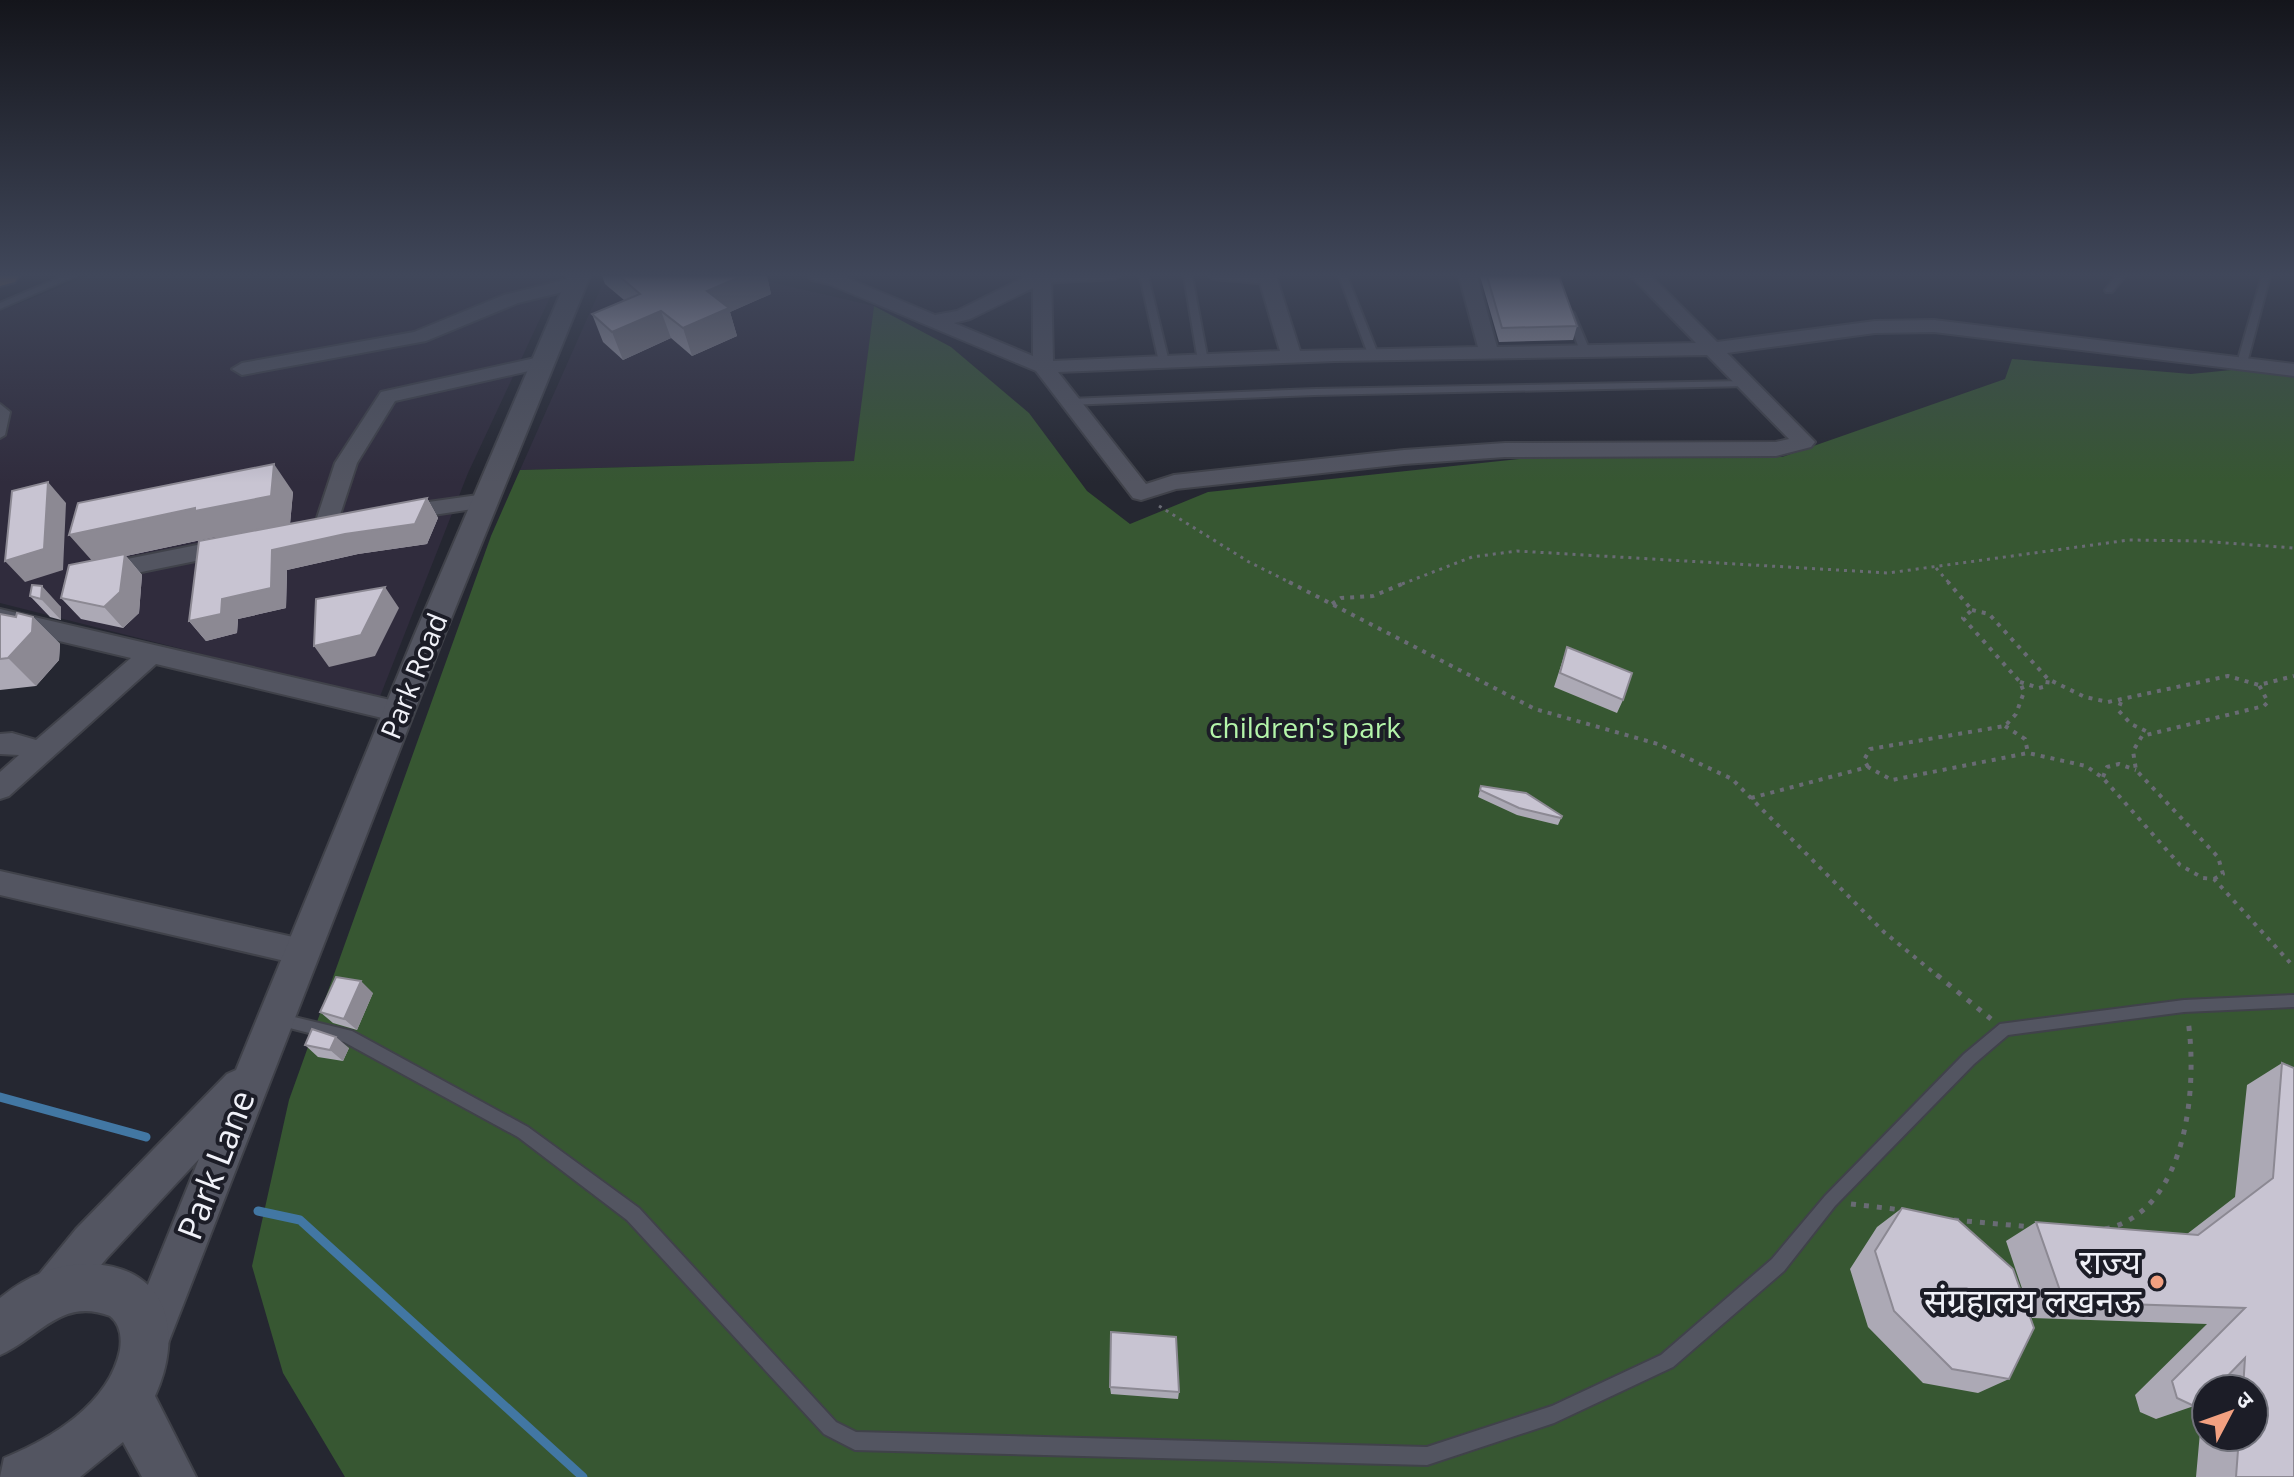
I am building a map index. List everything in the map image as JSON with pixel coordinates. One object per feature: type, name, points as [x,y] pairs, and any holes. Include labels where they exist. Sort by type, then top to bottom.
[{"type":"main road","points":[[0,1314],[51,1293],[94,1288],[113,1290],[128,1298],[139,1310],[145,1326],[145,1346],[136,1379],[112,1417],[72,1454],[25,1477]]},
{"type":"main road","points":[[0,1330],[51,1293]]},
{"type":"main road","points":[[127,1396],[170,1477]]},
{"type":"street","points":[[242,369],[375,345]]},
{"type":"street","name":"Park Road","points":[[251,1077],[551,345]]},
{"type":"street","points":[[991,345],[1043,367],[1373,354],[1711,349],[1741,345]]},
{"type":"street","points":[[1043,345],[1043,367],[1141,493],[1174,482],[1404,457],[1505,450],[1776,449],[1804,442],[1707,345]]},
{"type":"street","points":[[1289,345],[1292,357]]},
{"type":"street","points":[[1487,345],[1489,352]]},
{"type":"street","points":[[2092,345],[2294,370]]},
{"type":"street","points":[[485,501],[318,528],[346,463],[388,396],[544,362]]},
{"type":"street","points":[[86,576],[251,542]]},
{"type":"street","points":[[0,618],[399,712]]},
{"type":"street","points":[[0,788],[151,654]]},
{"type":"street","points":[[0,744],[12,743],[41,752]]},
{"type":"street","points":[[0,883],[302,952]]},
{"type":"street","name":"Park Lane","points":[[51,1293],[91,1244],[251,1077]]},
{"type":"street","name":"Park Lane","points":[[145,1346],[251,1077]]},
{"type":"lane","points":[[1160,345],[1164,362]]},
{"type":"lane","points":[[1200,345],[1203,361]]},
{"type":"lane","points":[[1370,345],[1373,354]]},
{"type":"lane","points":[[1583,345],[1585,351]]},
{"type":"lane","points":[[2242,363],[2247,345]]},
{"type":"lane","points":[[1069,402],[1315,392],[1745,384]]},
{"type":"lane","points":[[0,407],[5,412],[0,435]]},
{"type":"lane","points":[[275,1018],[347,1036],[523,1132],[633,1214],[830,1428],[855,1441],[1427,1456],[1554,1414],[1667,1361],[1778,1265],[1830,1201],[1969,1059],[2005,1029],[2184,1006],[2294,1001]]},
{"type":"path","points":[[1141,493],[1249,562],[1535,709],[1658,744],[1732,779],[1884,932],[2005,1029]]},
{"type":"path","points":[[1332,604],[1341,598],[1373,596],[1472,557],[1517,551],[1873,572],[1936,568],[2105,542],[2185,539],[2294,548]]},
{"type":"path","points":[[1936,568],[1972,610],[1989,614],[2048,679],[2085,697],[2121,702],[2228,676],[2259,685],[2294,676]]},
{"type":"path","points":[[1972,610],[1963,618],[2020,682],[2024,692],[2016,714],[2005,726],[1870,749],[1864,760],[1868,767],[1892,780],[2028,753],[2086,766],[2103,778],[2180,865],[2203,878],[2214,879],[2223,874],[2218,857],[2136,770],[2133,751],[2142,736],[2264,706],[2268,702],[2259,685]]},
{"type":"path","points":[[2020,682],[2039,688],[2047,686],[2048,679]]},
{"type":"path","points":[[2121,702],[2118,710],[2125,720],[2152,733]]},
{"type":"path","points":[[2005,726],[2024,737],[2029,744],[2028,753]]},
{"type":"path","points":[[2103,778],[2107,767],[2112,765],[2136,770]]},
{"type":"path","points":[[1751,798],[1868,767]]},
{"type":"path","points":[[2214,879],[2294,967]]},
{"type":"path","points":[[2092,1230],[2123,1226],[2150,1207],[2167,1183],[2186,1121],[2190,1087],[2192,1060],[2184,1006]]},
{"type":"path","points":[[1830,1201],[1917,1213]]},
{"type":"path","points":[[1947,1219],[2037,1227]]},
{"type":"shaded area","points":[[0,345],[528,345],[468,473],[379,699],[0,603]]},
{"type":"shaded area","points":[[575,345],[869,345],[855,461],[520,470]]},
{"type":"green space","name":"children's park","points":[[869,345],[951,347],[1029,413],[1087,491],[1130,524],[1208,492],[1528,458],[1782,457],[2005,379],[2012,359],[2191,374],[2241,369],[2294,377],[2294,1477],[345,1477],[283,1373],[252,1266],[289,1100],[491,536],[520,470],[854,461]]},
{"type":"building","points":[[274,464],[271,496],[195,511],[195,508],[69,535],[78,503]]},
{"type":"building","points":[[48,482],[44,549],[5,561],[12,491]]},
{"type":"building","points":[[427,498],[415,524],[345,534],[272,550],[271,588],[222,599],[221,614],[189,621],[199,541]]},
{"type":"building","points":[[125,554],[120,592],[104,607],[61,598],[69,565]]},
{"type":"building","points":[[32,585],[42,586],[41,599],[30,596]]},
{"type":"building","points":[[385,587],[361,635],[314,646],[316,599]]},
{"type":"building","points":[[17,613],[33,617],[32,632],[8,658],[0,659],[0,614],[16,617]]},
{"type":"building","points":[[1567,647],[1632,673],[1623,700],[1560,673]]},
{"type":"building","points":[[1481,786],[1526,793],[1562,816],[1519,808],[1480,790]]},
{"type":"building","points":[[336,977],[361,981],[344,1019],[320,1012]]},
{"type":"building","points":[[312,1029],[336,1037],[330,1050],[305,1045]]},
{"type":"building","name":"राज्य संग्रहालय लखनऊ","points":[[2282,1063],[2294,1068],[2294,1477],[2236,1477],[2238,1453],[2270,1453],[2270,1373],[2244,1373],[2245,1358],[2230,1373],[2190,1373],[2190,1404],[2177,1398],[2172,1381],[2245,1308],[2064,1302],[2036,1222],[2198,1235],[2273,1178]]},
{"type":"building","points":[[1902,1208],[1958,1220],[2013,1269],[2034,1328],[2009,1379],[1952,1369],[1894,1311],[1875,1251]]},
{"type":"building","points":[[1111,1332],[1176,1337],[1179,1392],[1110,1387]]},
{"type":"waterway","points":[[0,1097],[146,1137]]},
{"type":"waterway","points":[[258,1211],[300,1220],[583,1477]]},
{"type":"place","name":"राज्य संग्रहालय लखनऊ","points":[[2157,1282]]}]
